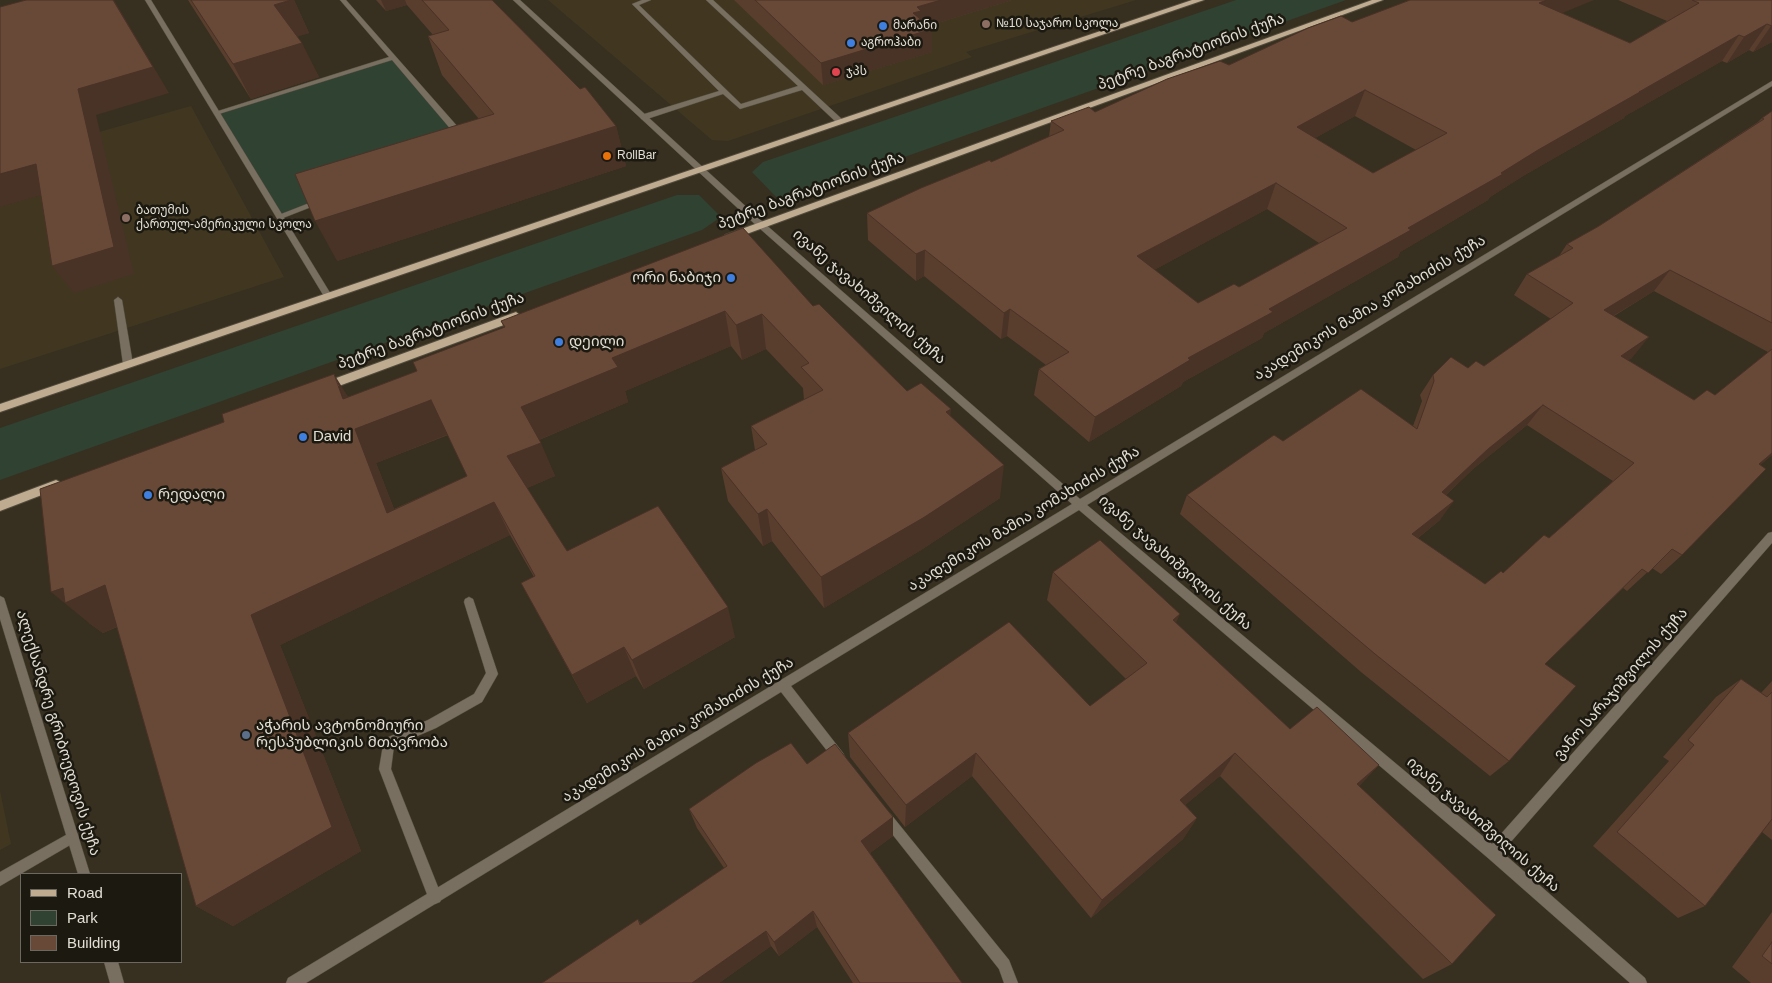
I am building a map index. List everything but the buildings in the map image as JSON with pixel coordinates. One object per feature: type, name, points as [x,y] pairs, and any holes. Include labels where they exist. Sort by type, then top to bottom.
[{"type":"main road","points":[[0,408],[700,168],[1200,0]]},
{"type":"main road","name":"პეტრე ბაგრატიონის ქუჩა","points":[[715,242],[1379,0]]},
{"type":"main road","name":"პეტრე ბაგრატიონის ქუჩა","points":[[313,391],[528,311]]},
{"type":"main road","points":[[0,506],[70,480]]},
{"type":"street","points":[[148,0],[328,296]]},
{"type":"street","points":[[343,0],[464,141]]},
{"type":"street","name":"ივანე ჯავახიშვილის ქუჩა","points":[[516,0],[761,225],[1127,546],[1493,853],[1640,983]]},
{"type":"street","points":[[648,0],[635,4],[722,92],[740,107],[803,87]]},
{"type":"street","points":[[709,0],[840,121]]},
{"type":"street","points":[[217,113],[394,58]]},
{"type":"street","name":"აკადემიკოს მამია კომახიძის ქუჩა","points":[[294,983],[1772,83]]},
{"type":"street","points":[[644,117],[722,92]]},
{"type":"street","points":[[280,216],[325,200]]},
{"type":"street","points":[[118,300],[128,364]]},
{"type":"street","name":"ვანო სარაჯიშვილის ქუჩა","points":[[1493,853],[1772,536]]},
{"type":"street","name":"ალექსანდრე გრიბოედოვის ქუჩა","points":[[0,601],[84,873]]},
{"type":"street","points":[[435,897],[385,769],[388,743],[432,724],[478,698],[492,674],[469,602]]},
{"type":"street","points":[[783,685],[849,770]]},
{"type":"street","points":[[880,809],[1004,964],[1011,983]]},
{"type":"street","points":[[0,879],[73,837]]},
{"type":"street","points":[[111,963],[117,983]]},
{"type":"shaded area","points":[[548,0],[1136,0],[966,52],[972,57],[728,141],[712,140]]},
{"type":"shaded area","name":"ბათუმის ქართულ-ამერიკული სკოლა","points":[[191,106],[284,277],[0,369],[0,160]]},
{"type":"shaded area","points":[[0,791],[11,844],[0,850]]},
{"type":"green space","points":[[1236,0],[1346,0],[792,197],[779,200],[752,172],[763,162]]},
{"type":"green space","points":[[393,58],[471,148],[280,216],[217,113]]},
{"type":"green space","points":[[677,195],[699,195],[721,217],[702,230],[0,480],[0,428]]},
{"type":"place","name":"№10 საჯარო სკოლა","points":[[986,24]]},
{"type":"place","name":"მარანი","points":[[883,26]]},
{"type":"place","name":"აგროჰაბი","points":[[851,43]]},
{"type":"place","name":"ჯპს","points":[[836,72]]},
{"type":"place","name":"RollBar","points":[[607,156]]},
{"type":"place","name":"ბათუმის ქართულ-ამერიკული სკოლა","points":[[126,218]]},
{"type":"place","name":"ორი ნაბიჯი","points":[[731,278]]},
{"type":"place","name":"დეილი","points":[[559,342]]},
{"type":"place","name":"David","points":[[303,437]]},
{"type":"place","name":"რედალი","points":[[148,495]]},
{"type":"place","name":"აჭარის ავტონომიური რესპუბლიკის მთავრობა","points":[[246,735]]}]
